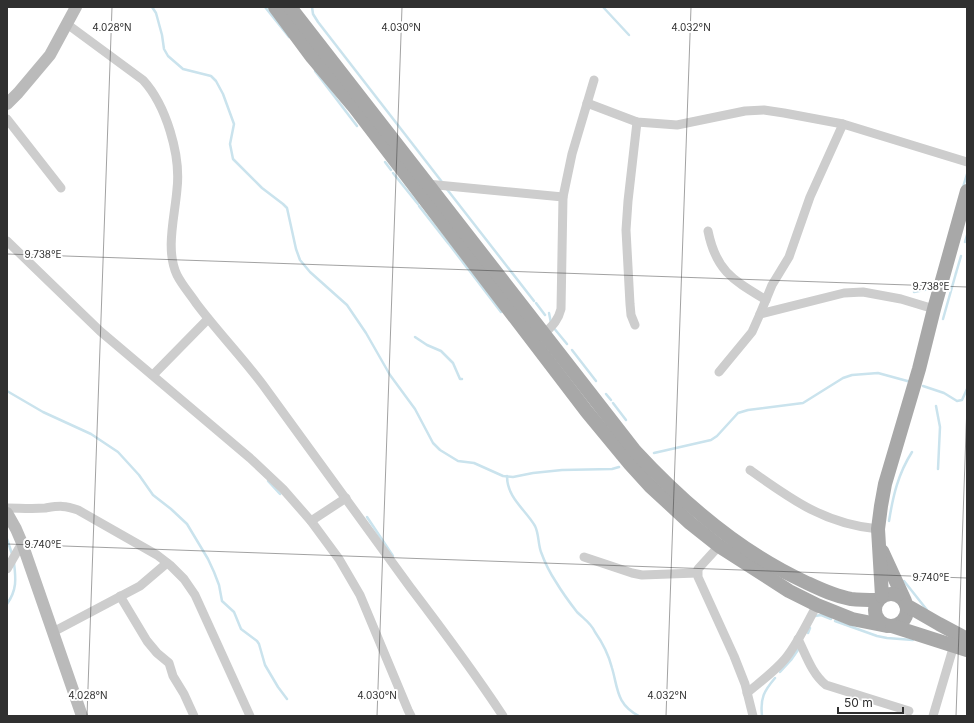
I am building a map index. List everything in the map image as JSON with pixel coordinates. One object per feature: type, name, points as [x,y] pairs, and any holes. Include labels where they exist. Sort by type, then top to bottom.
[{"type":"main road","points":[[7,104],[50,55],[76,7]]},
{"type":"main road","points":[[286,9],[428,184],[635,452],[661,479],[710,522],[738,543],[796,577],[838,596],[851,599],[880,598],[892,594],[897,595],[906,603],[939,624],[967,639]]},
{"type":"main road","points":[[286,9],[312,57],[355,108],[587,412],[650,486],[690,523],[719,546],[789,591],[817,605],[852,619],[890,626],[961,647]]},
{"type":"main road","points":[[879,544],[906,603],[907,610],[904,619],[897,625],[890,626],[878,620],[875,610],[880,598],[878,529],[881,506],[885,484],[919,369],[934,309],[967,192]]},
{"type":"main road","points":[[7,513],[22,543],[82,716]]},
{"type":"main road","points":[[789,591],[796,577]]},
{"type":"street","points":[[67,24],[143,80],[150,88],[158,102],[174,145],[177,168],[178,186],[171,246],[172,262],[177,275],[208,318],[256,376],[346,498],[472,670],[502,716]]},
{"type":"street","points":[[544,334],[555,323],[559,316],[563,197],[572,154],[594,80]]},
{"type":"street","points":[[587,103],[637,122],[677,125],[745,111],[764,110],[784,113],[842,124],[967,162]]},
{"type":"street","points":[[7,119],[61,188]]},
{"type":"street","points":[[635,325],[631,315],[626,230],[637,122]]},
{"type":"street","points":[[719,372],[752,332],[772,285],[791,252],[810,197],[842,124]]},
{"type":"street","points":[[428,184],[563,197]]},
{"type":"street","points":[[708,231],[713,250],[722,267],[731,277],[766,300]]},
{"type":"street","points":[[7,241],[100,331],[250,458],[283,489],[311,521],[339,559],[360,595],[411,716]]},
{"type":"street","points":[[760,314],[844,293],[863,292],[901,299],[934,309]]},
{"type":"street","points":[[153,376],[208,318]]},
{"type":"street","points":[[750,470],[793,500],[818,513],[840,522],[861,528],[878,529]]},
{"type":"street","points":[[311,521],[346,498]]},
{"type":"street","points":[[7,508],[45,508],[60,506],[78,510],[167,562],[184,579],[195,595],[250,716]]},
{"type":"street","points":[[7,569],[22,543]]},
{"type":"street","points":[[719,546],[698,569],[697,573],[734,656],[747,693],[753,716]]},
{"type":"street","points":[[584,557],[642,575],[697,573]]},
{"type":"street","points":[[53,632],[140,586],[167,562]]},
{"type":"street","points":[[120,596],[147,641],[157,653],[169,663],[173,676],[184,694],[194,716]]},
{"type":"street","points":[[747,693],[773,671],[785,658],[798,639],[817,605]]},
{"type":"street","points":[[798,639],[815,674],[820,681],[826,685],[909,711]]},
{"type":"street","points":[[933,716],[961,647]]},
{"type":"waterway","points":[[152,7],[156,13],[164,49],[168,56],[183,69],[211,76],[216,81],[223,94],[234,124],[230,144],[233,159],[262,188],[287,208],[296,249],[300,260],[310,272],[347,305],[366,333],[390,375],[415,409],[433,443],[440,450],[458,461],[474,463],[503,476],[513,477],[562,470],[612,469],[619,467]]},
{"type":"waterway","points":[[265,7],[289,37]]},
{"type":"waterway","points":[[312,7],[313,14],[318,22],[442,182]]},
{"type":"waterway","points":[[603,7],[629,35]]},
{"type":"waterway","points":[[315,71],[357,126]]},
{"type":"waterway","points":[[385,162],[391,170]]},
{"type":"waterway","points":[[393,173],[418,204]]},
{"type":"waterway","points":[[963,187],[967,174]]},
{"type":"waterway","points":[[446,188],[534,301]]},
{"type":"waterway","points":[[419,206],[448,243]]},
{"type":"waterway","points":[[965,242],[967,235]]},
{"type":"waterway","points":[[449,244],[468,269]]},
{"type":"waterway","points":[[956,273],[961,256]]},
{"type":"waterway","points":[[469,270],[501,312]]},
{"type":"waterway","points":[[943,319],[956,273]]},
{"type":"waterway","points":[[914,292],[934,288]]},
{"type":"waterway","points":[[536,303],[545,315]]},
{"type":"waterway","points":[[549,313],[551,323]]},
{"type":"waterway","points":[[553,327],[567,344]]},
{"type":"waterway","points":[[415,337],[427,345],[441,351],[453,363],[460,379],[462,379]]},
{"type":"waterway","points":[[572,350],[596,381]]},
{"type":"waterway","points":[[654,453],[711,440],[717,436],[738,413],[748,410],[803,403],[843,378],[852,375],[878,373],[911,382]]},
{"type":"waterway","points":[[923,386],[944,393],[957,401],[962,400],[967,389]]},
{"type":"waterway","points":[[7,391],[43,412],[91,434],[118,452],[139,475],[153,495],[187,524],[214,572],[219,585],[222,601],[234,612],[241,629],[259,644],[265,665],[287,699]]},
{"type":"waterway","points":[[606,394],[611,400]]},
{"type":"waterway","points":[[613,403],[626,420]]},
{"type":"waterway","points":[[936,406],[940,427],[938,469]]},
{"type":"waterway","points":[[889,521],[897,485],[907,460],[912,452]]},
{"type":"waterway","points":[[507,476],[508,484],[513,497],[535,526],[539,546],[550,571],[574,609],[589,624],[603,645],[622,701],[631,711],[639,716]]},
{"type":"waterway","points":[[268,481],[280,494]]},
{"type":"waterway","points":[[367,517],[393,556]]},
{"type":"waterway","points":[[7,539],[12,554]]},
{"type":"waterway","points":[[7,604],[13,594],[15,584],[14,563]]},
{"type":"waterway","points":[[904,581],[927,610]]},
{"type":"waterway","points":[[815,616],[821,615],[831,619]]},
{"type":"waterway","points":[[835,621],[877,636],[913,640]]},
{"type":"waterway","points":[[808,633],[810,628]]},
{"type":"waterway","points":[[780,672],[800,647]]},
{"type":"waterway","points":[[762,716],[762,699],[768,687],[775,678]]}]
